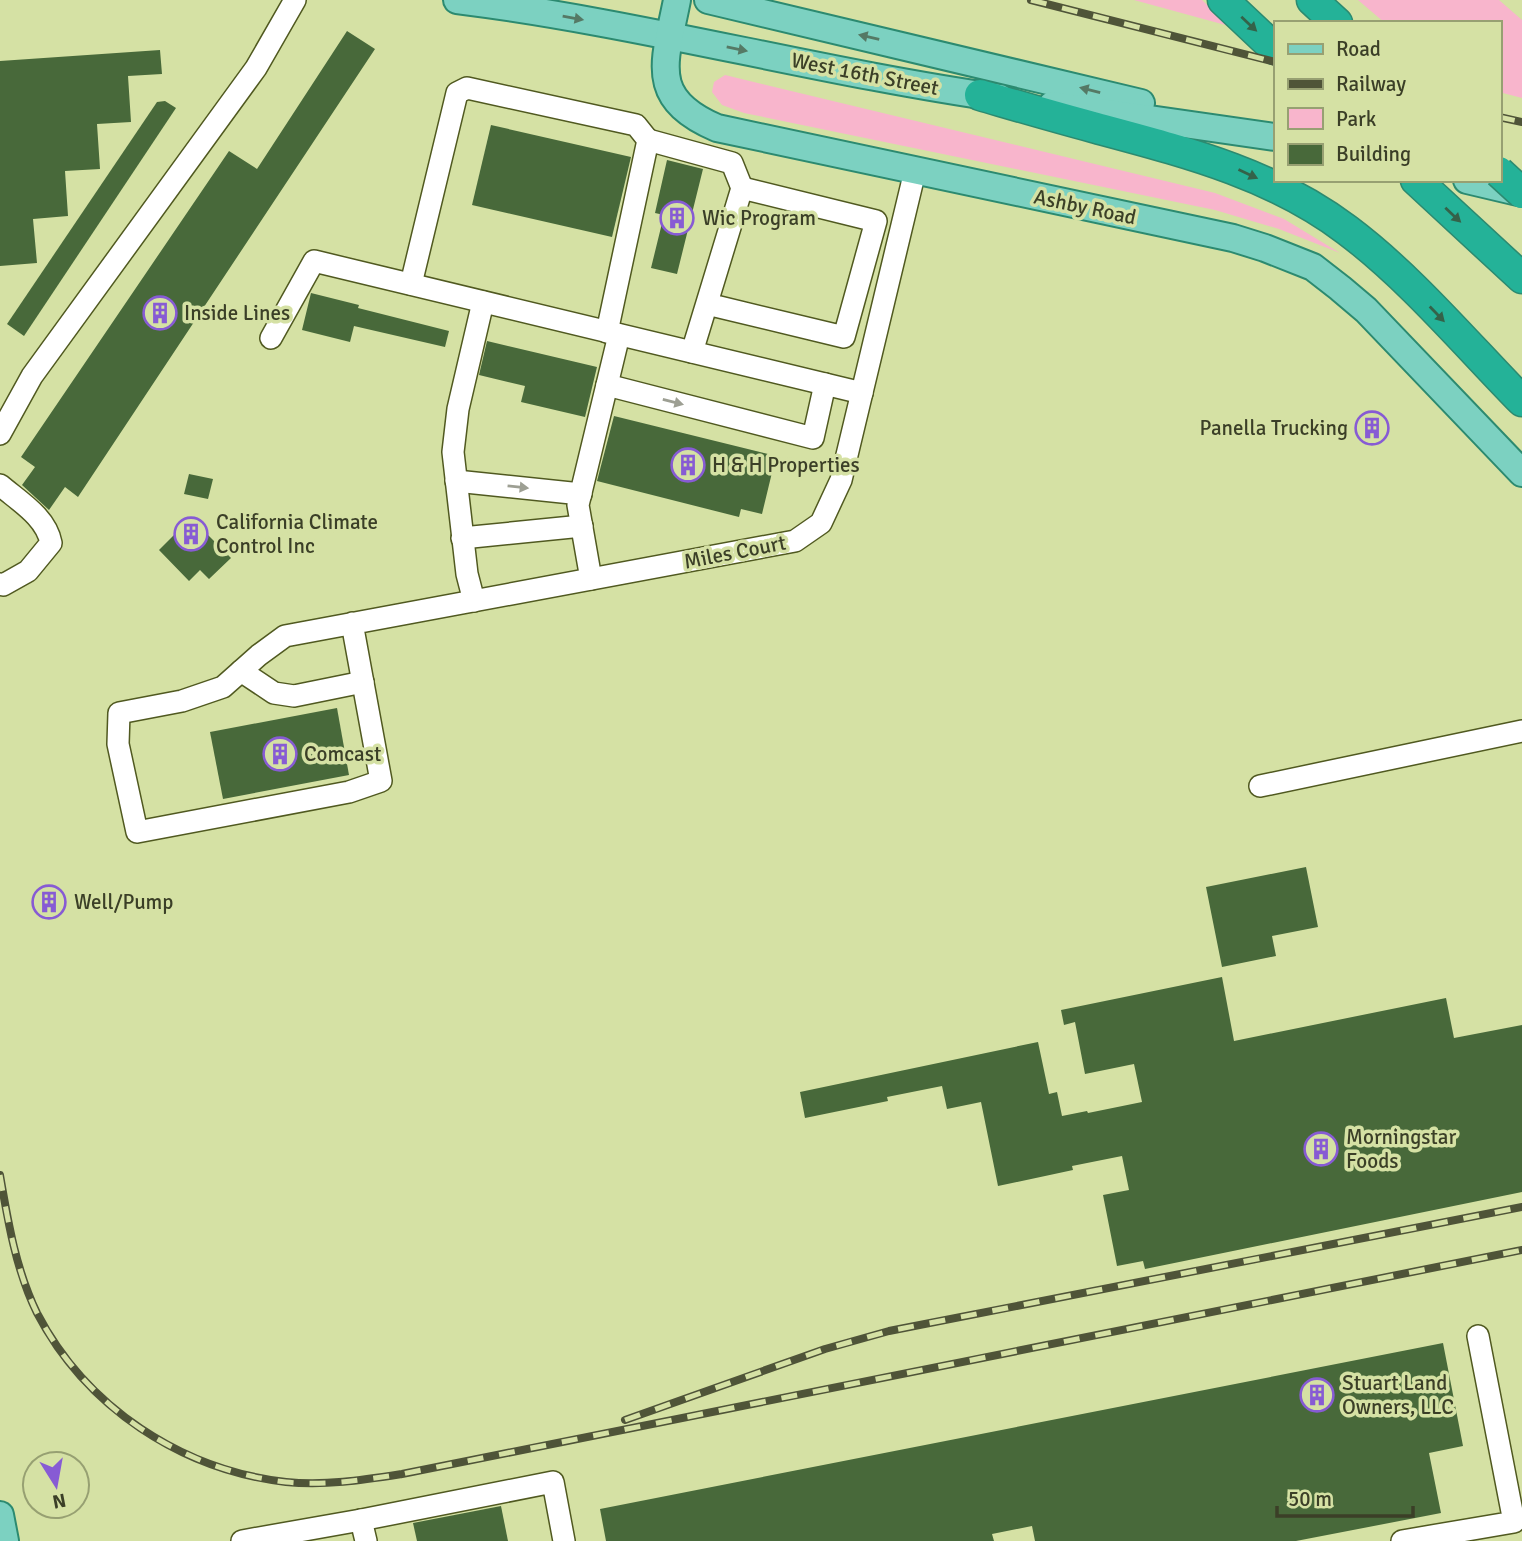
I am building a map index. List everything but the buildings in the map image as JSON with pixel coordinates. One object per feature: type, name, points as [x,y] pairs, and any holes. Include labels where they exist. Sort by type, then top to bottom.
[{"type":"highway","points":[[1223,0],[1274,47]]},
{"type":"highway","points":[[1312,0],[1335,21]]},
{"type":"highway","points":[[980,95],[1184,150],[1244,171],[1298,198],[1346,229],[1389,265],[1522,401]]},
{"type":"highway","points":[[1501,174],[1522,193]]},
{"type":"highway","points":[[1418,182],[1522,278]]},
{"type":"main road","name":"West 16th Street","points":[[457,0],[670,36],[980,95],[1274,136]]},
{"type":"main road","name":"Ashby Road","points":[[677,0],[665,66],[668,86],[676,103],[694,118],[717,128],[1222,236],[1265,248],[1313,267],[1366,310],[1522,473]]},
{"type":"main road","name":"West 16th Street","points":[[708,0],[1274,136]]},
{"type":"main road","points":[[1475,182],[1522,193]]},
{"type":"main road","points":[[0,1515],[5,1541]]},
{"type":"street","points":[[0,433],[32,376],[256,68],[295,0]]},
{"type":"street","points":[[411,284],[457,93],[467,88],[636,125],[648,140],[732,163],[742,188],[692,352]]},
{"type":"street","points":[[592,579],[578,505],[607,385],[613,333],[648,140]]},
{"type":"street","name":"Miles Court","points":[[240,671],[285,636],[795,541],[821,523],[841,480],[915,171]]},
{"type":"street","points":[[707,304],[844,337],[876,221],[742,188]]},
{"type":"street","points":[[271,338],[314,261],[862,393]]},
{"type":"street","points":[[474,601],[467,574],[453,452],[458,409],[483,302]]},
{"type":"street","points":[[607,385],[813,438],[825,384]]},
{"type":"street","points":[[456,481],[581,494]]},
{"type":"street","points":[[0,485],[48,529],[51,543],[27,571],[3,585],[0,584]]},
{"type":"street","points":[[462,538],[582,526]]},
{"type":"street","points":[[352,623],[363,682],[381,781],[349,792],[137,832],[118,744],[120,713],[182,701],[223,687],[240,671],[274,693],[294,696],[363,682]]},
{"type":"street","points":[[1260,786],[1522,732]]},
{"type":"street","points":[[1402,1541],[1518,1526],[1478,1336]]},
{"type":"street","points":[[242,1541],[364,1531],[553,1482],[564,1541]]},
{"type":"green space","points":[[1134,0],[1202,0],[1229,26]]},
{"type":"green space","points":[[1358,0],[1499,0],[1522,20],[1522,98],[1501,93],[1501,21],[1383,21]]},
{"type":"green space","points":[[725,75],[1215,193],[1284,219],[1340,253],[1279,229],[1215,210],[744,113],[722,105],[712,92],[714,82]]},
{"type":"railway","points":[[1031,0],[1274,62]]},
{"type":"railway","points":[[1501,117],[1522,122]]},
{"type":"railway","points":[[0,1175],[23,1280],[37,1313],[57,1347],[82,1377],[110,1405],[140,1428],[174,1448],[210,1464],[247,1475],[301,1483],[344,1482],[402,1474],[1522,1250]]},
{"type":"railway","points":[[625,1420],[825,1349],[889,1331],[1522,1207]]},
{"type":"place","name":"Wic Program","points":[[677,218]]},
{"type":"place","name":"Inside Lines","points":[[160,313]]},
{"type":"place","name":"Panella Trucking","points":[[1372,428]]},
{"type":"place","name":"H & H Properties","points":[[688,465]]},
{"type":"place","name":"California Climate Control Inc","points":[[191,534]]},
{"type":"place","name":"Comcast","points":[[280,754]]},
{"type":"place","name":"Well/Pump","points":[[49,902]]},
{"type":"place","name":"Morningstar Foods","points":[[1321,1149]]},
{"type":"place","name":"Stuart Land Owners, LLC","points":[[1317,1395]]}]
